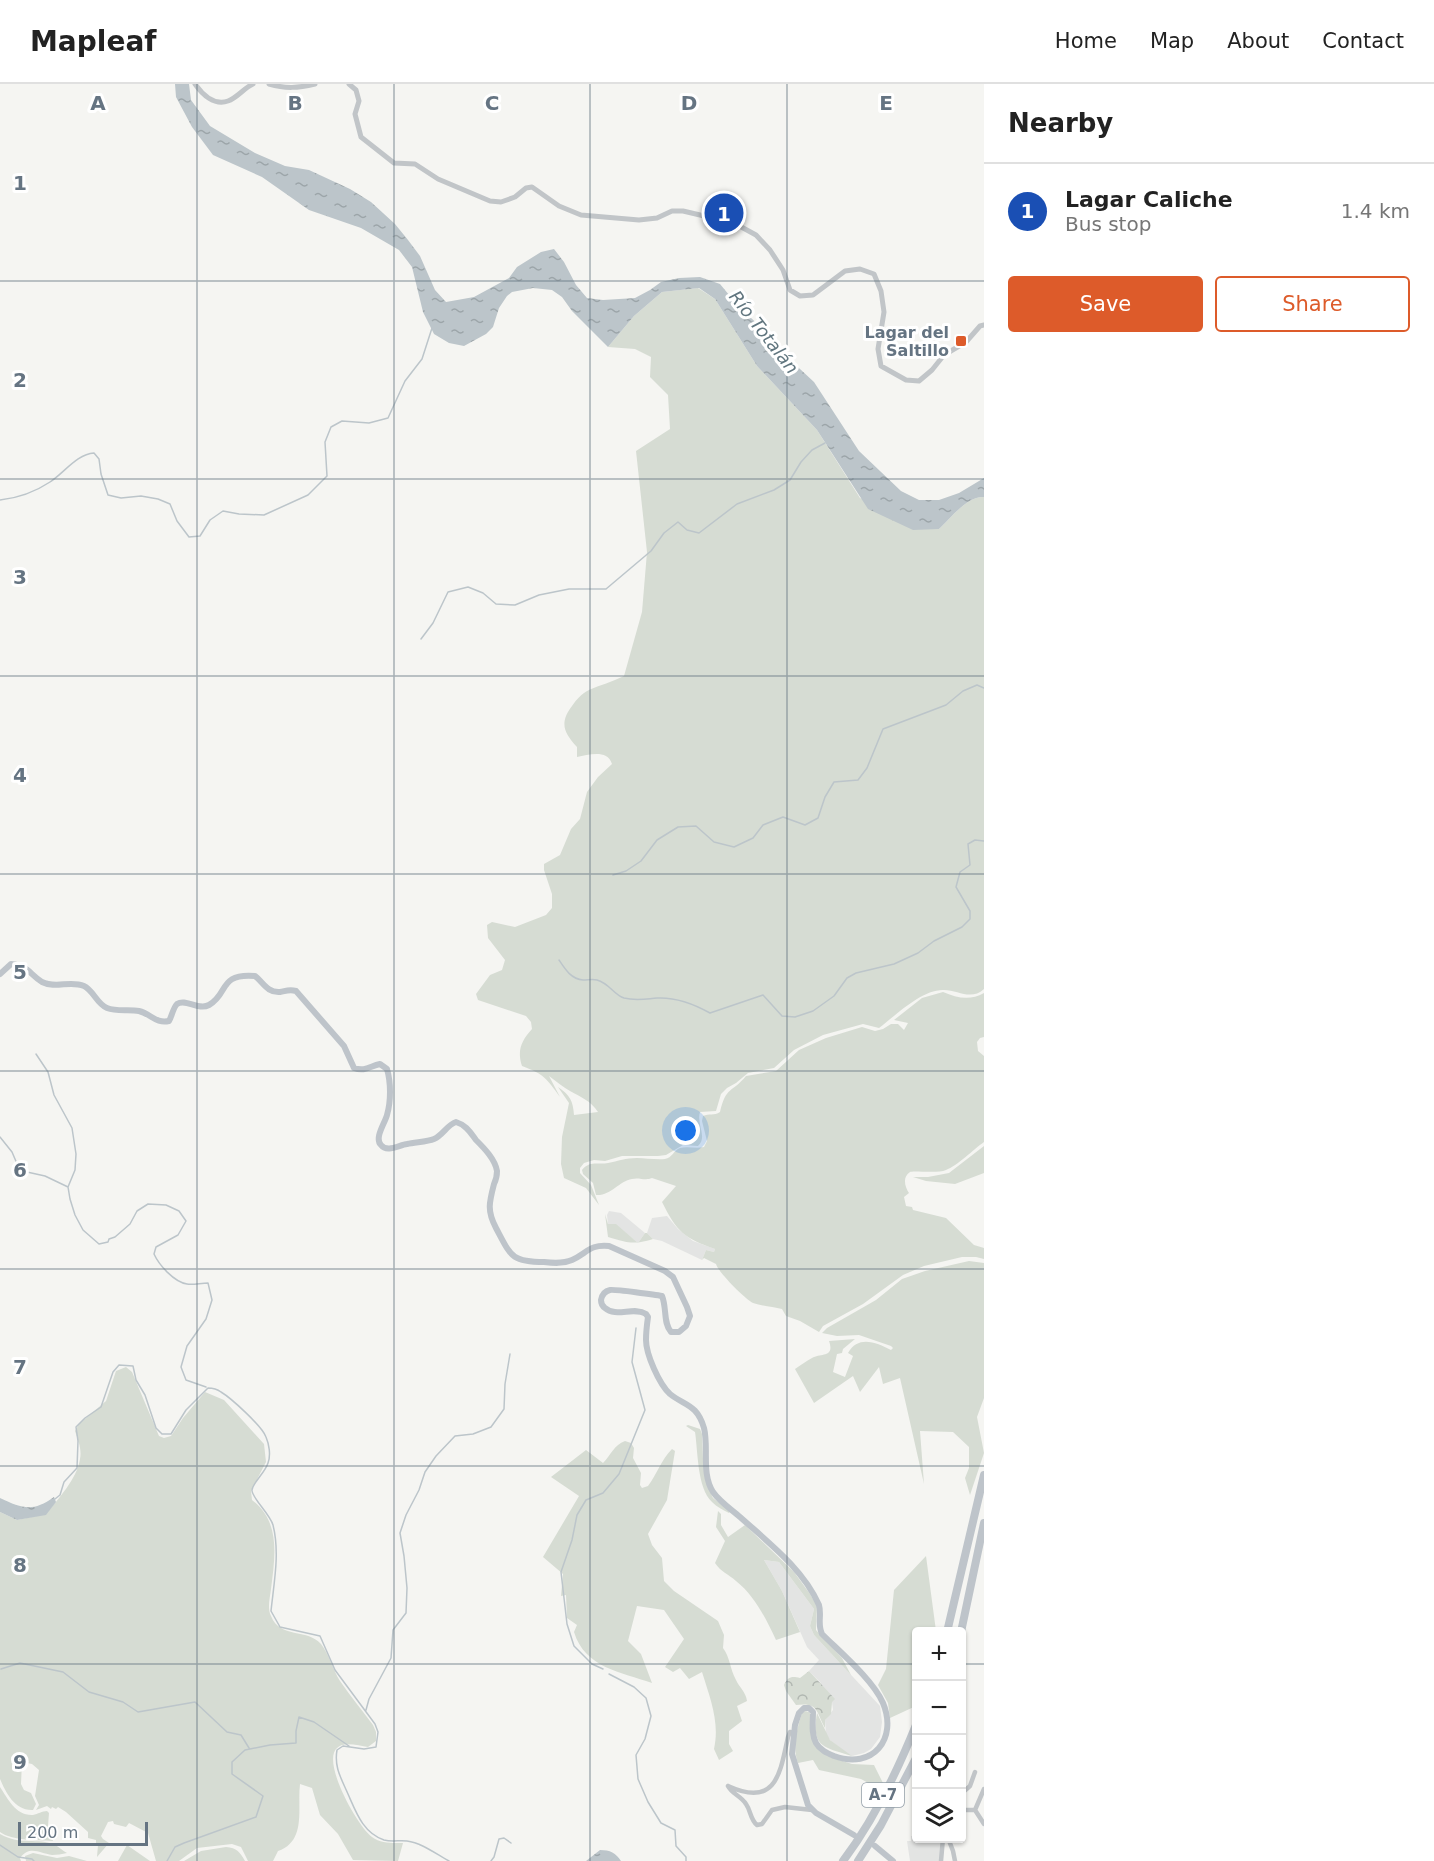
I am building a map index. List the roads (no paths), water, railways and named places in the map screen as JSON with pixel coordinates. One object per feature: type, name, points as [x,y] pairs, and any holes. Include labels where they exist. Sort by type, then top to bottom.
[{"type":"highway","points":[[948,1627],[984,1475]]},
{"type":"highway","points":[[962,1627],[984,1523]]},
{"type":"highway","name":"A-7","points":[[843,1861],[870,1819],[901,1763],[912,1735]]},
{"type":"highway","name":"A-7","points":[[858,1861],[881,1825],[912,1766]]},
{"type":"main road","points":[[0,974],[11,964],[22,966],[43,982],[54,986],[75,984],[87,987],[104,1007],[122,1011],[142,1011],[163,1022],[169,1021],[179,1003],[185,1002],[199,1007],[210,1005],[227,982],[234,978],[255,976],[268,989],[279,992],[296,991],[344,1046],[354,1068],[366,1070],[380,1064],[387,1069],[389,1103],[378,1142],[382,1146],[396,1148],[403,1144],[433,1140],[441,1135],[450,1124],[456,1122],[465,1126],[485,1150],[495,1163],[496,1170],[489,1208],[490,1217],[509,1251],[516,1258],[524,1262],[562,1263],[574,1259],[590,1248],[600,1245],[609,1246],[665,1271],[673,1277],[690,1316],[686,1326],[679,1332],[671,1332],[667,1328],[666,1305],[662,1296],[654,1293],[630,1293],[613,1289],[603,1294],[601,1299],[603,1307],[611,1312],[638,1311],[646,1314],[648,1317],[645,1342],[657,1376],[670,1394],[690,1405],[704,1429],[708,1474],[713,1492],[778,1551],[801,1576],[819,1605],[819,1625],[822,1634],[877,1692],[883,1704],[886,1731],[882,1744],[873,1754],[859,1760],[848,1760],[824,1752],[818,1747],[814,1741],[813,1712],[809,1708],[804,1708],[799,1713],[794,1733],[792,1754],[807,1805],[832,1824],[854,1835]]},
{"type":"main road","points":[[875,1846],[893,1861]]},
{"type":"street","points":[[195,84],[200,92],[213,101],[228,101],[253,84]]},
{"type":"street","points":[[269,84],[293,89],[315,84]]},
{"type":"street","points":[[349,84],[356,90],[358,101],[355,114],[361,137],[371,146],[394,162],[415,164],[438,179],[490,201],[515,197],[526,188],[532,188],[559,206],[581,215],[639,220],[657,218],[672,211],[683,211],[734,223],[756,235],[770,250],[783,270],[790,290],[800,296],[813,295],[845,271],[860,269],[874,274],[881,291],[884,312],[878,349],[881,366],[906,380],[919,381],[944,355],[966,342],[980,326],[984,325]]},
{"type":"street","points":[[794,1733],[790,1732],[778,1777],[770,1788],[755,1793],[728,1786],[730,1791],[742,1798],[748,1806],[754,1823],[758,1825],[762,1824],[772,1810],[784,1807],[812,1810]]},
{"type":"street","points":[[966,1790],[970,1786],[975,1772]]},
{"type":"street","points":[[975,1810],[984,1789]]},
{"type":"street","points":[[966,1810],[975,1810]]},
{"type":"street","points":[[975,1810],[984,1824]]},
{"type":"street","points":[[941,1861],[943,1843]]},
{"type":"street","points":[[950,1843],[955,1861]]},
{"type":"water","name":"Río Totalán","points":[[175,84],[189,84],[191,100],[210,126],[255,153],[285,166],[309,170],[350,189],[371,202],[395,224],[420,256],[435,290],[446,302],[474,297],[509,278],[517,267],[541,252],[554,249],[576,285],[587,298],[603,300],[635,298],[661,282],[679,278],[700,277],[720,284],[786,356],[814,382],[859,451],[901,491],[919,500],[939,500],[959,493],[984,478],[984,497],[965,504],[939,529],[913,530],[868,509],[817,430],[757,366],[715,299],[699,288],[662,292],[634,316],[608,347],[572,311],[562,297],[552,290],[533,288],[512,292],[507,296],[499,308],[493,327],[486,334],[464,346],[449,343],[434,334],[423,312],[412,267],[399,250],[361,228],[309,210],[262,177],[213,155],[192,127],[176,97]]},
{"type":"water","points":[[54,1497],[56,1502],[46,1515],[17,1520],[0,1512],[0,1498],[15,1505],[34,1507]]},
{"type":"water","points":[[600,1850],[612,1852],[621,1861],[586,1861]]},
{"type":"waterway","points":[[0,500],[38,489],[76,460],[94,453],[99,459],[108,495],[121,498],[141,496],[170,504],[177,521],[189,537],[200,536],[210,520],[223,511],[264,515],[308,495],[327,476],[325,442],[331,427],[342,421],[369,423],[388,418],[405,381],[422,359],[432,328]]},
{"type":"waterway","points":[[421,639],[433,623],[448,592],[468,587],[483,593],[496,604],[515,605],[539,595],[569,589],[606,589],[651,551],[664,533],[678,522],[687,530],[699,533],[737,504],[774,490],[790,480],[812,450],[825,443]]},
{"type":"waterway","points":[[613,875],[626,871],[641,861],[657,840],[678,827],[696,826],[714,842],[734,847],[753,838],[763,825],[783,817],[805,825],[818,818],[825,797],[834,782],[858,780],[867,768],[883,729],[946,705],[963,691],[977,685],[984,688]]},
{"type":"waterway","points":[[559,960],[575,978],[601,982],[624,998],[678,1000],[710,1013],[763,995],[782,1016],[795,1017],[813,1011],[834,996],[847,978],[856,973],[894,964],[918,953],[934,941],[962,927],[970,919],[970,911],[956,887],[960,872],[970,865],[968,844],[975,840],[984,841]]},
{"type":"waterway","points":[[36,1054],[48,1072],[54,1095],[72,1128],[76,1154],[75,1170],[68,1187],[75,1215],[83,1230],[99,1244],[108,1242],[130,1224],[137,1211],[148,1204],[166,1205],[179,1211],[186,1221],[178,1235],[156,1247],[154,1254],[163,1268],[182,1283],[208,1283],[212,1300],[206,1319],[187,1346],[181,1367],[186,1380],[206,1387]]},
{"type":"waterway","points":[[0,1137],[12,1152],[18,1166],[27,1172],[45,1176],[68,1187]]},
{"type":"waterway","points":[[603,1669],[592,1664],[574,1646],[567,1624],[561,1572],[572,1540],[577,1515],[586,1500],[603,1493],[619,1474],[645,1410],[632,1362],[636,1328]]},
{"type":"waterway","points":[[366,1710],[369,1699],[391,1658],[393,1630],[406,1613],[407,1588],[400,1533],[406,1515],[425,1472],[436,1456],[455,1436],[473,1434],[491,1427],[504,1409],[510,1354]]},
{"type":"waterway","points":[[55,1499],[60,1495],[64,1482],[77,1468],[76,1427],[101,1407],[113,1372],[119,1365],[133,1366],[136,1380],[145,1395],[156,1428],[162,1434],[171,1434],[186,1410],[208,1388],[226,1395],[239,1406],[263,1432],[269,1446],[268,1463],[252,1493],[271,1521],[275,1536],[276,1568],[271,1611],[280,1627],[320,1636],[335,1670],[375,1724],[378,1732],[376,1747],[364,1749],[343,1746],[337,1750],[336,1762],[354,1808],[365,1827],[377,1837],[387,1841],[407,1841],[418,1844],[449,1861]]},
{"type":"waterway","points":[[1,1669],[20,1663],[63,1672],[89,1692],[123,1702],[138,1712],[195,1702],[227,1732],[241,1735],[249,1748]]},
{"type":"waterway","points":[[609,1674],[634,1687],[646,1698],[651,1716],[645,1739],[636,1755],[638,1779],[661,1823],[675,1830],[676,1846],[686,1857],[686,1861]]},
{"type":"waterway","points":[[167,1861],[175,1847],[256,1817],[263,1796],[232,1774],[232,1762],[245,1750],[296,1743],[299,1717],[314,1722],[349,1746]]},
{"type":"waterway","points":[[491,1861],[499,1839],[504,1838],[511,1843]]},
{"type":"waterway","points":[[0,1845],[18,1857],[34,1861]]},
{"type":"place","name":"Lagar Caliche","points":[[724,213]]},
{"type":"place","name":"Lagar del Saltillo","points":[[961,341]]}]
